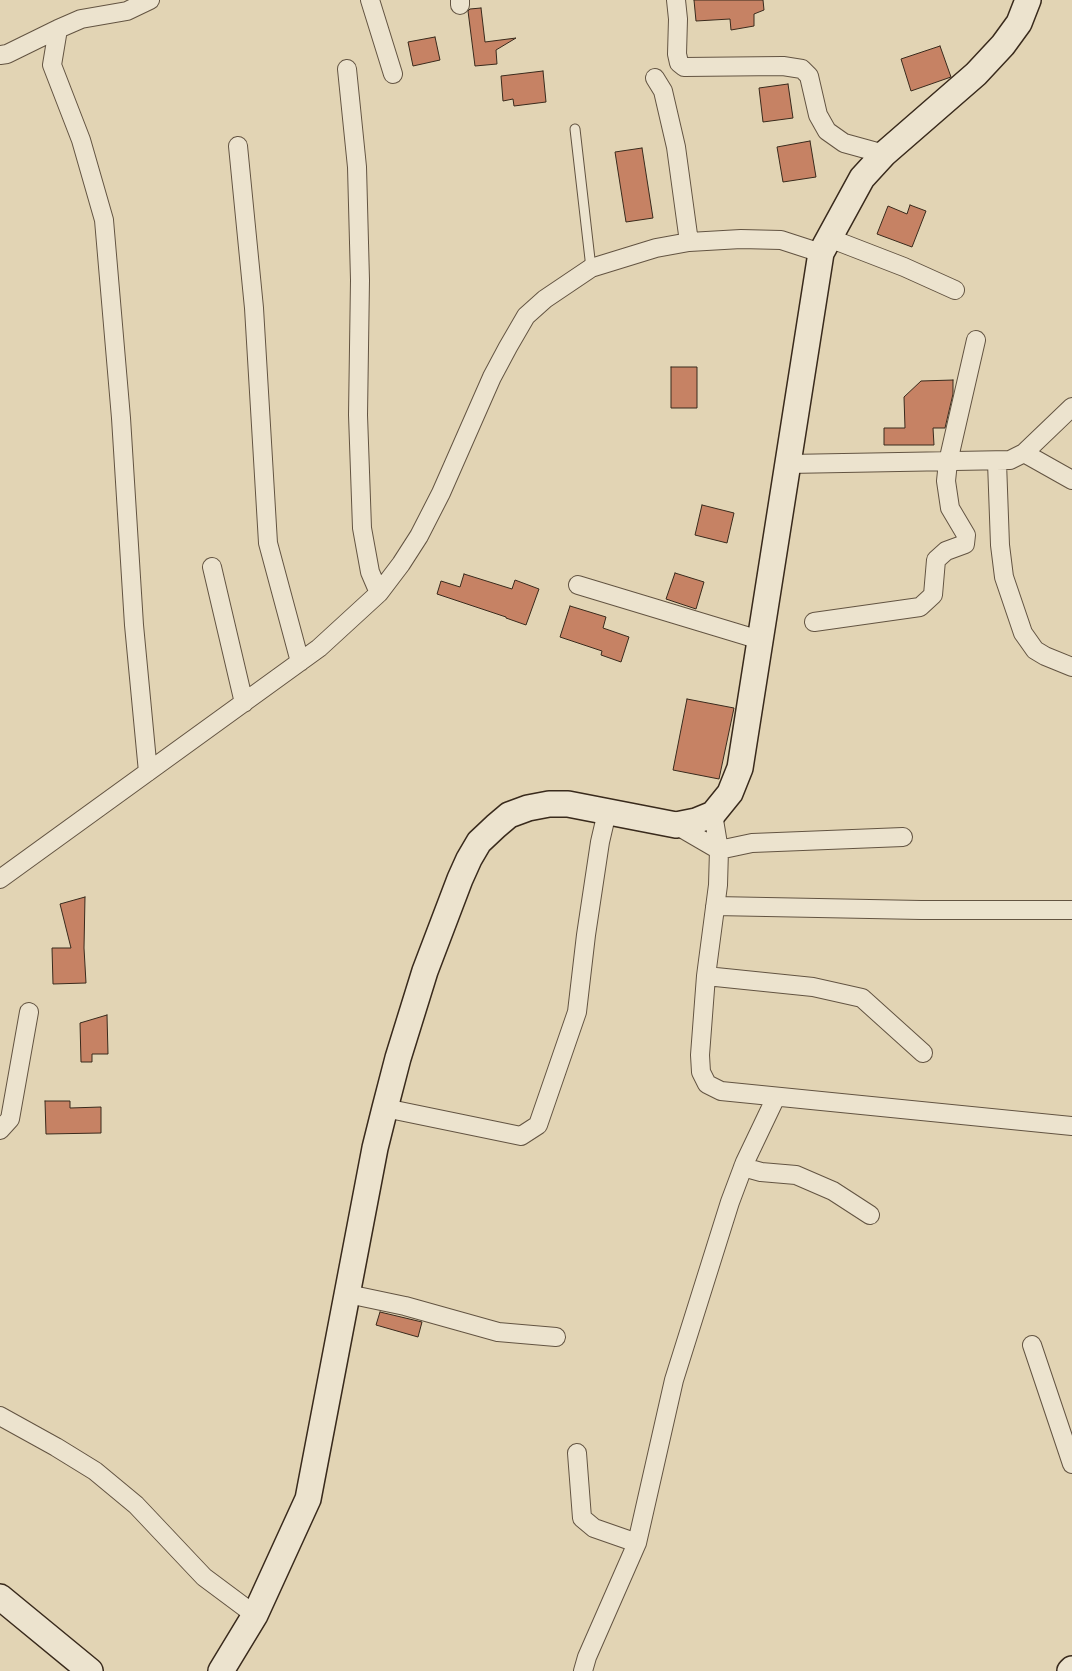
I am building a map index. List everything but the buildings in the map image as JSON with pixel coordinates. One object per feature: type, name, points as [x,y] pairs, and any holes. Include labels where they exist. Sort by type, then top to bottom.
[{"type":"street","points":[[0,55],[7,54],[81,19],[126,11],[150,0]]},
{"type":"street","points":[[370,0],[393,74]]},
{"type":"street","points":[[676,0],[678,19],[677,54],[679,63],[684,66],[783,66],[802,69],[809,76],[818,115],[827,131],[844,143],[884,154]]},
{"type":"street","points":[[221,1671],[255,1615],[308,1498],[375,1148],[385,1108],[425,970],[469,859],[479,842],[496,826],[509,816],[528,808],[549,804],[568,804],[676,825],[696,822],[713,814],[730,794],[740,768],[825,246],[862,178],[884,154],[976,74],[1003,45],[1019,22],[1028,0]]},
{"type":"street","points":[[58,29],[52,65],[81,140],[104,220],[134,625],[148,772]]},
{"type":"street","points":[[347,69],[357,167],[360,280],[358,415],[362,528],[370,572],[379,593]]},
{"type":"street","points":[[655,78],[662,91],[676,147],[689,242]]},
{"type":"street","points":[[238,146],[254,308],[268,543],[300,662]]},
{"type":"street","points":[[0,878],[319,648],[379,593],[419,536],[441,493],[492,377],[526,316],[545,299],[591,268],[656,248],[689,242],[741,239],[781,240],[825,246],[904,267],[955,290]]},
{"type":"street","points":[[814,622],[920,607],[933,595],[936,560],[946,551],[965,544],[966,535],[950,508],[946,481],[948,462],[976,340]]},
{"type":"street","points":[[788,464],[997,462],[1010,460],[1024,453],[1072,407]]},
{"type":"street","points":[[1024,453],[1072,480]]},
{"type":"street","points":[[997,462],[1000,545],[1004,577],[1023,633],[1035,650],[1072,667]]},
{"type":"street","points":[[212,567],[244,703]]},
{"type":"street","points":[[578,586],[760,640]]},
{"type":"street","points":[[385,1108],[520,1136],[538,1125],[577,1012],[590,907],[600,842],[607,812]]},
{"type":"street","points":[[713,814],[719,850],[718,884],[706,976],[700,1055],[701,1072],[707,1084],[721,1091],[1072,1126]]},
{"type":"street","points":[[676,825],[719,850],[752,843],[903,837]]},
{"type":"street","points":[[715,906],[921,910],[1072,910]]},
{"type":"street","points":[[706,976],[813,987],[862,998],[923,1054]]},
{"type":"street","points":[[0,1130],[10,1119],[29,1012]]},
{"type":"street","points":[[583,1671],[587,1657],[637,1543],[674,1380],[730,1202],[743,1167],[776,1097]]},
{"type":"street","points":[[743,1167],[761,1172],[796,1175],[834,1191],[870,1216]]},
{"type":"street","points":[[348,1294],[406,1306],[498,1332],[556,1337]]},
{"type":"street","points":[[1032,1345],[1072,1464]]},
{"type":"street","points":[[0,1416],[95,1471],[136,1505],[204,1577],[255,1615]]},
{"type":"street","points":[[577,1453],[582,1518],[594,1528],[637,1543]]},
{"type":"street","points":[[0,1597],[90,1671]]},
{"type":"lane","points":[[575,129],[591,268]]}]
